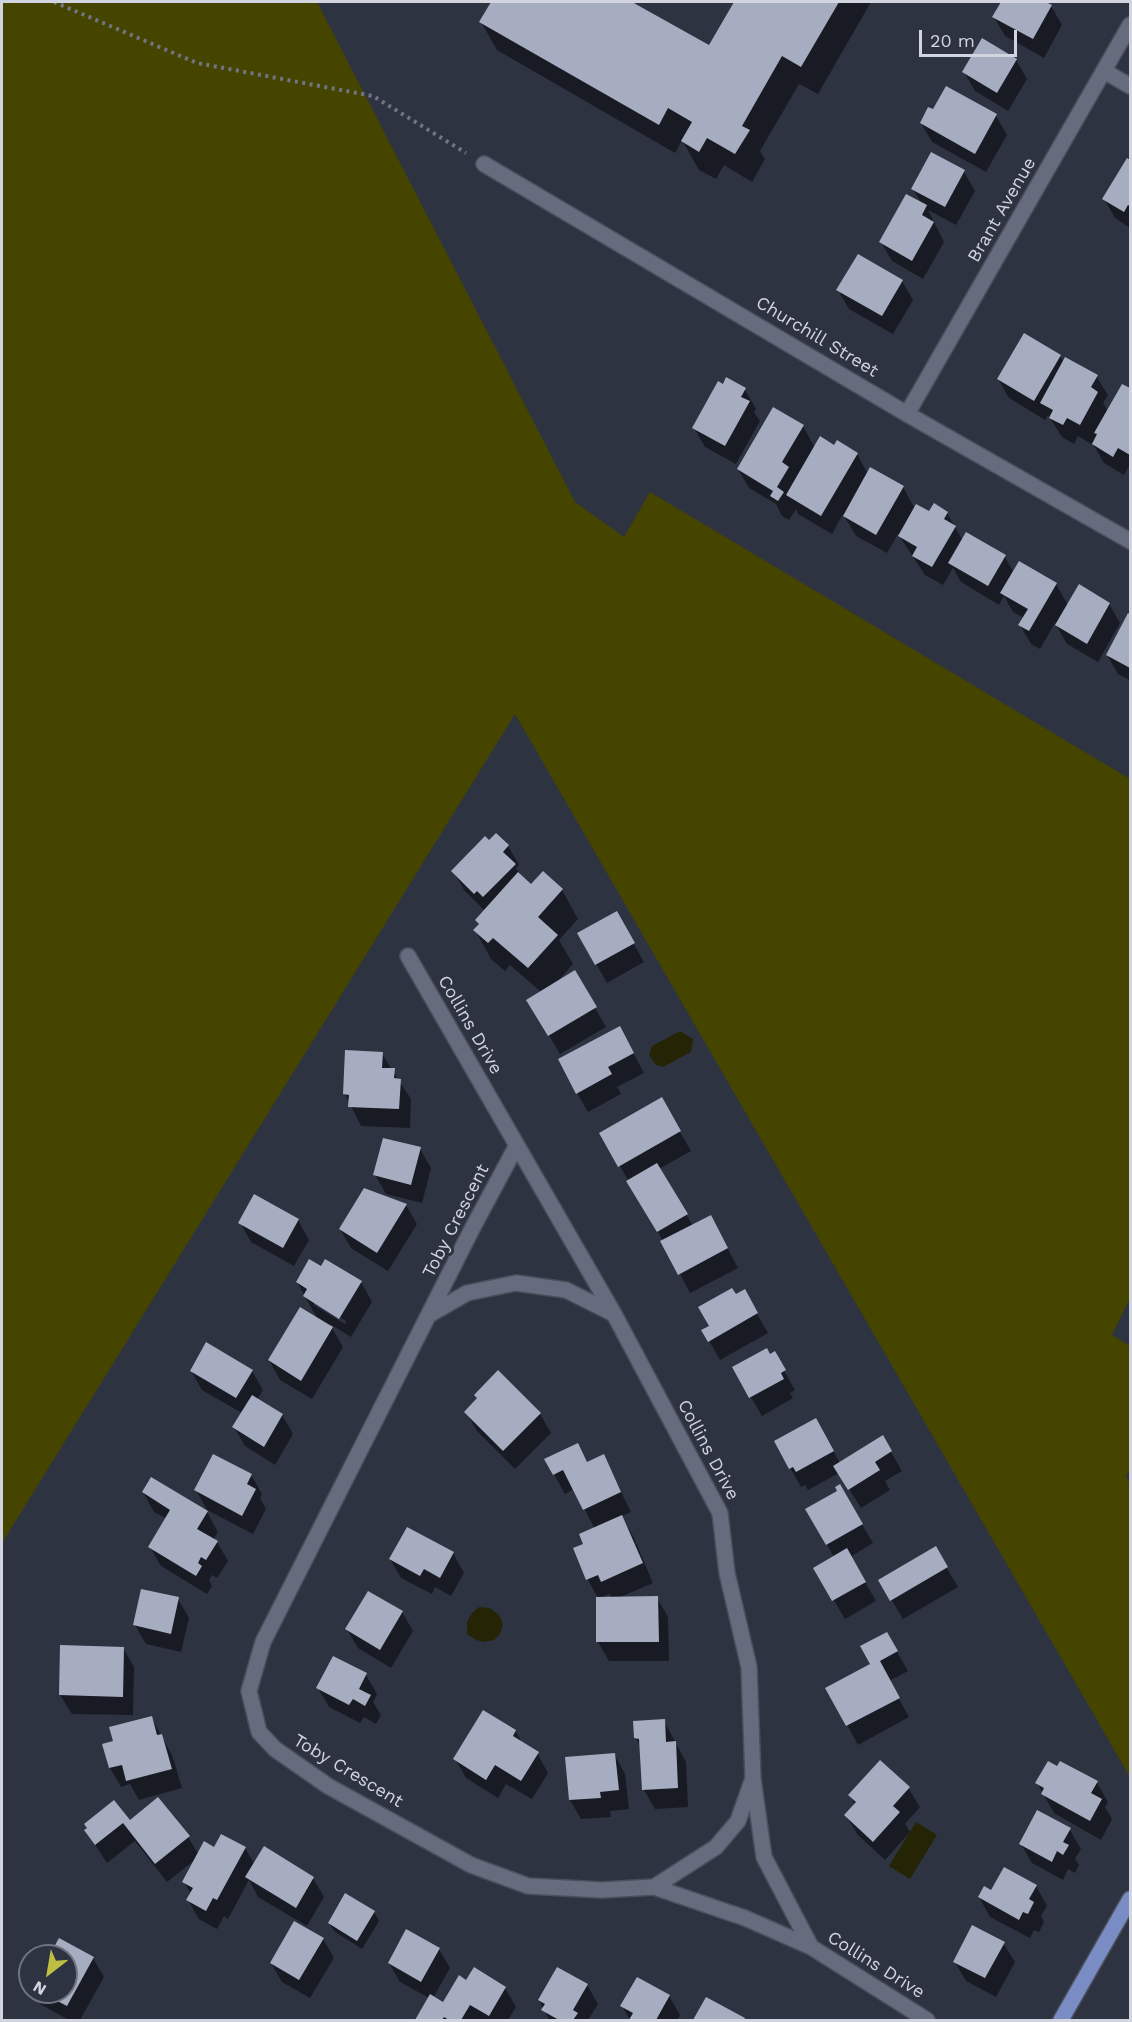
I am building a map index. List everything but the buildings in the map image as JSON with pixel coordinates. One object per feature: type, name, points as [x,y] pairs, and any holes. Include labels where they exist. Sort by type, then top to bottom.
[{"type":"main road","points":[[1061,2020],[1131,1899]]},
{"type":"street","name":"Brant Avenue","points":[[907,414],[1131,25]]},
{"type":"street","points":[[1104,71],[1131,86]]},
{"type":"street","name":"Churchill Street","points":[[484,164],[907,414],[1131,541]]},
{"type":"street","name":"Collins Drive","points":[[408,956],[614,1314],[720,1513],[727,1573],[748,1667],[753,1779],[764,1857],[811,1947],[927,2020]]},
{"type":"street","name":"Toby Crescent","points":[[517,1145],[263,1642],[249,1691],[259,1732],[275,1749],[328,1786],[471,1865],[528,1886],[602,1890],[654,1887],[745,1918],[811,1947]]},
{"type":"street","name":"Toby Crescent","points":[[429,1315],[467,1293],[516,1283],[566,1290],[614,1314]]},
{"type":"street","name":"Toby Crescent","points":[[654,1887],[716,1847],[738,1821],[753,1779]]},
{"type":"path","points":[[54,2],[197,63],[373,96],[484,164]]},
{"type":"shaded area","points":[[2,2],[317,2],[575,502],[624,537],[650,492],[1130,779],[1130,1298],[1112,1335],[1130,1346],[1130,1469],[1126,1477],[1130,1483],[1130,1777],[515,714],[2,1543]]},
{"type":"shaded area","points":[[680,1031],[693,1039],[691,1052],[663,1067],[656,1065],[649,1055],[652,1046]]},
{"type":"shaded area","points":[[479,1607],[490,1608],[499,1615],[503,1624],[500,1634],[494,1640],[485,1642],[476,1640],[467,1634],[467,1622]]},
{"type":"shaded area","points":[[916,1822],[937,1835],[910,1879],[889,1866]]}]
